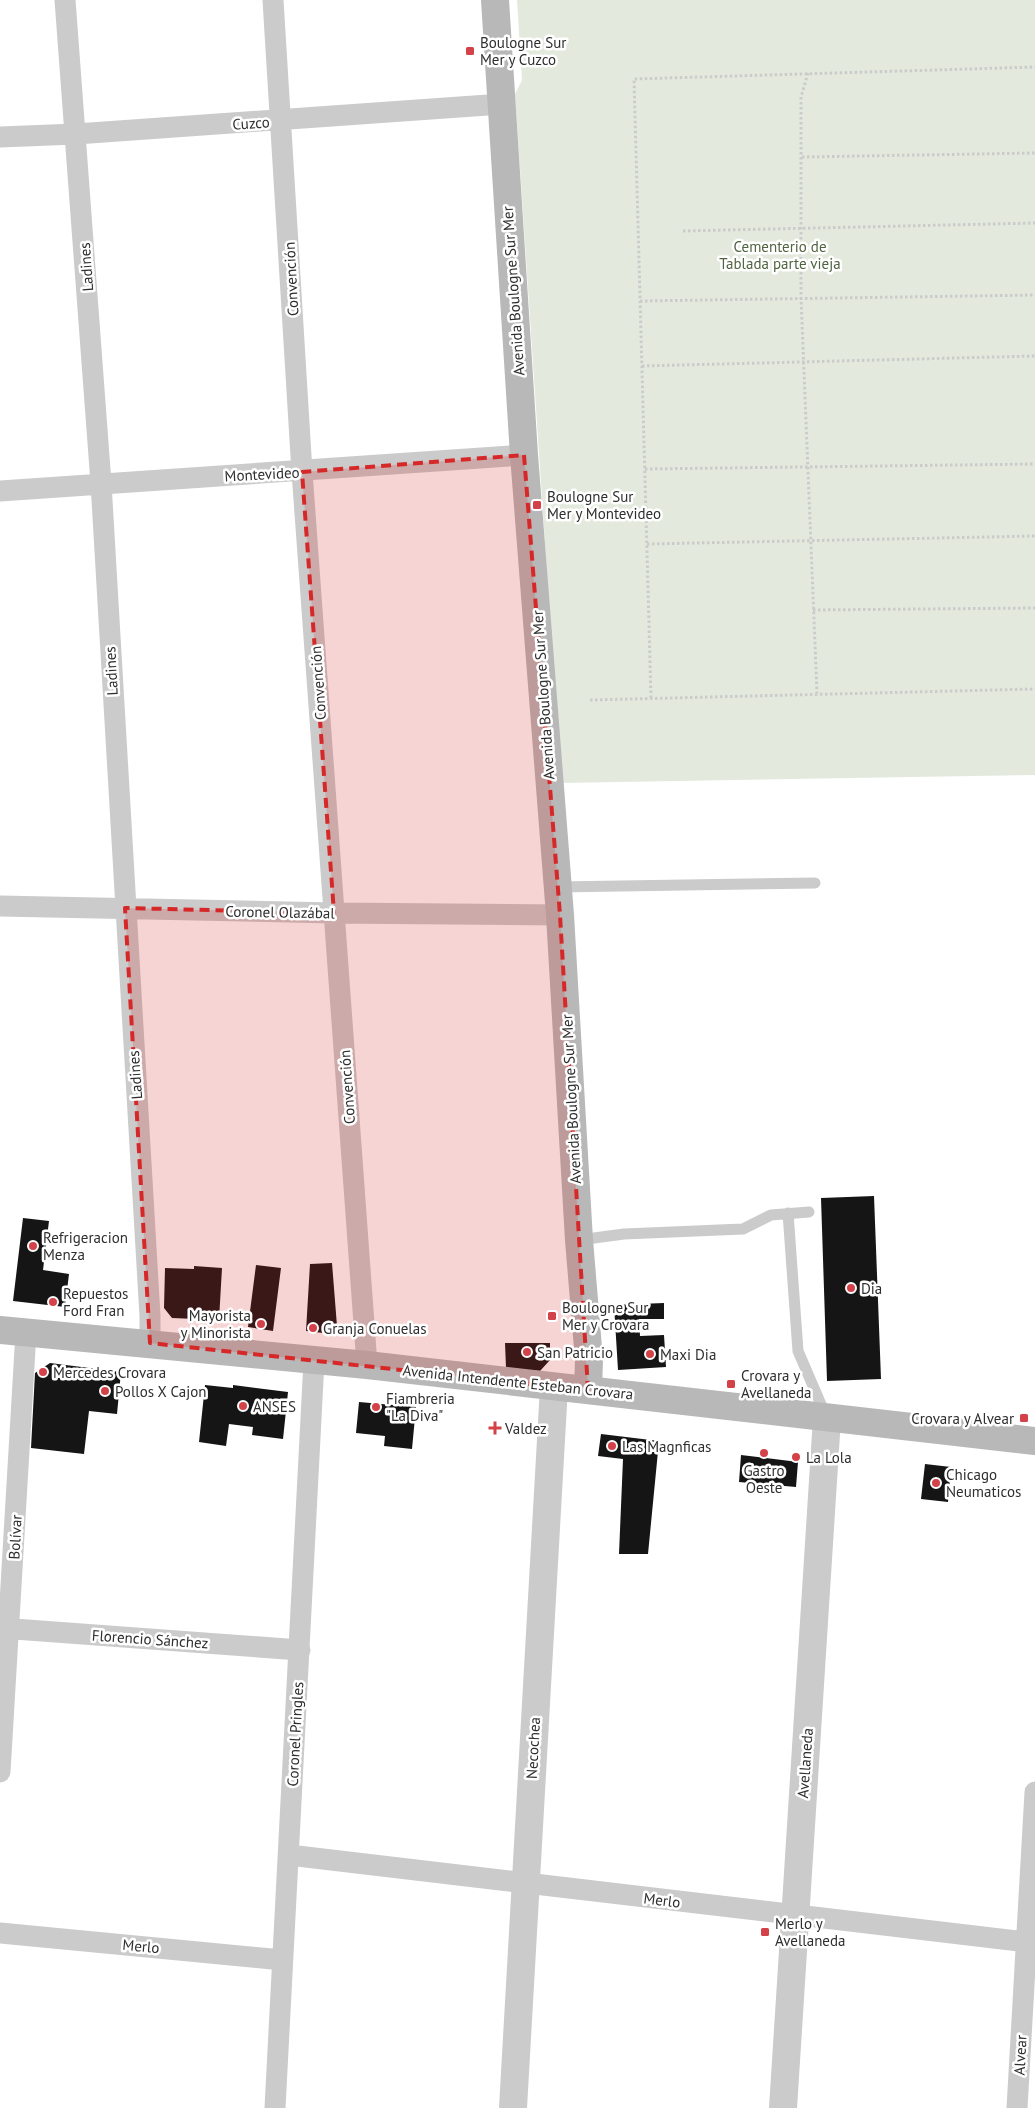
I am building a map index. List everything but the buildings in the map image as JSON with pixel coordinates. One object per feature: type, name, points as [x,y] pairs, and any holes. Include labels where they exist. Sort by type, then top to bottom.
[{"type":"main road","name":"Avenida Boulogne Sur Mer","points":[[495,0],[524,456],[560,914],[579,1240],[589,1360],[588,1390]]},
{"type":"main road","name":"Avenida Intendente Esteban Crovara","points":[[13,1331],[367,1365],[1035,1441]]},
{"type":"street","name":"Ladines","points":[[65,0],[101,484],[150,1316],[150,1343]]},
{"type":"street","name":"Convención","points":[[274,0],[302,472],[367,1365]]},
{"type":"street","name":"Cuzco","points":[[0,137],[76,134],[502,104]]},
{"type":"street","name":"Montevideo","points":[[0,491],[524,456]]},
{"type":"street","name":"Coronel Olazábal","points":[[0,906],[334,913],[560,914]]},
{"type":"street","name":"Bolívar","points":[[0,1772],[13,1331]]},
{"type":"street","name":"Coronel Pringles","points":[[275,2108],[314,1361]]},
{"type":"street","name":"Necochea","points":[[513,2108],[554,1387]]},
{"type":"street","name":"Avellaneda","points":[[783,2108],[827,1418]]},
{"type":"street","name":"Florencio Sánchez","points":[[5,1628],[300,1650]]},
{"type":"street","name":"Alvear","points":[[1017,2108],[1030,1942],[1035,1792]]},
{"type":"street","name":"Merlo","points":[[289,1855],[795,1916],[1030,1942]]},
{"type":"street","name":"Merlo","points":[[0,1933],[282,1960]]},
{"type":"lane","points":[[558,887],[814,883]]},
{"type":"lane","points":[[579,1240],[624,1234],[743,1229],[771,1215],[809,1212]]},
{"type":"lane","points":[[788,1213],[798,1351],[827,1418]]},
{"type":"path","points":[[651,698],[634,79],[1035,67]]},
{"type":"path","points":[[808,73],[801,97],[803,229],[801,298],[816,693]]},
{"type":"path","points":[[802,157],[1035,153]]},
{"type":"path","points":[[683,231],[1035,224]]},
{"type":"path","points":[[640,301],[1035,295]]},
{"type":"path","points":[[642,366],[1035,356]]},
{"type":"path","points":[[645,469],[1035,464]]},
{"type":"path","points":[[647,544],[1035,536]]},
{"type":"path","points":[[814,610],[1035,608]]},
{"type":"path","points":[[590,700],[1035,689]]},
{"type":"highlighted area","points":[[524,455],[560,915],[588,1390],[150,1343],[125,908],[334,913],[302,472]]},
{"type":"green space","name":"Cementerio de Tablada parte vieja","points":[[517,0],[1035,0],[1035,775],[561,783],[515,94],[522,80]]},
{"type":"place","name":"Boulogne Sur Mer y Cuzco","points":[[470,51]]},
{"type":"place","name":"Boulogne Sur Mer y Montevideo","points":[[537,505]]},
{"type":"place","name":"Refrigeracion Menza","points":[[33,1246]]},
{"type":"place","name":"Dia","points":[[851,1288]]},
{"type":"place","name":"Repuestos Ford Fran","points":[[53,1302]]},
{"type":"place","name":"Boulogne Sur Mer y Crovara","points":[[552,1316]]},
{"type":"place","name":"Mayorista y Minorista","points":[[261,1324]]},
{"type":"place","name":"Granja Conuelas","points":[[313,1328]]},
{"type":"place","name":"San Patricio","points":[[527,1352]]},
{"type":"place","name":"Maxi Dia","points":[[650,1354]]},
{"type":"place","name":"Mercedes Crovara","points":[[43,1372]]},
{"type":"place","name":"Crovara y Avellaneda","points":[[731,1384]]},
{"type":"place","name":"Pollos X Cajon","points":[[105,1391]]},
{"type":"place","name":"ANSES","points":[[243,1406]]},
{"type":"place","name":"Fiambreria \"La Diva\"","points":[[376,1407]]},
{"type":"place","name":"Crovara y Alvear","points":[[1024,1418]]},
{"type":"place","name":"Valdez","points":[[495,1428]]},
{"type":"place","name":"Las Magnficas","points":[[612,1446]]},
{"type":"place","name":"Gastro Oeste","points":[[764,1453]]},
{"type":"place","name":"La Lola","points":[[796,1457]]},
{"type":"place","name":"Chicago Neumaticos","points":[[936,1483]]},
{"type":"place","name":"Merlo y Avellaneda","points":[[765,1932]]}]
